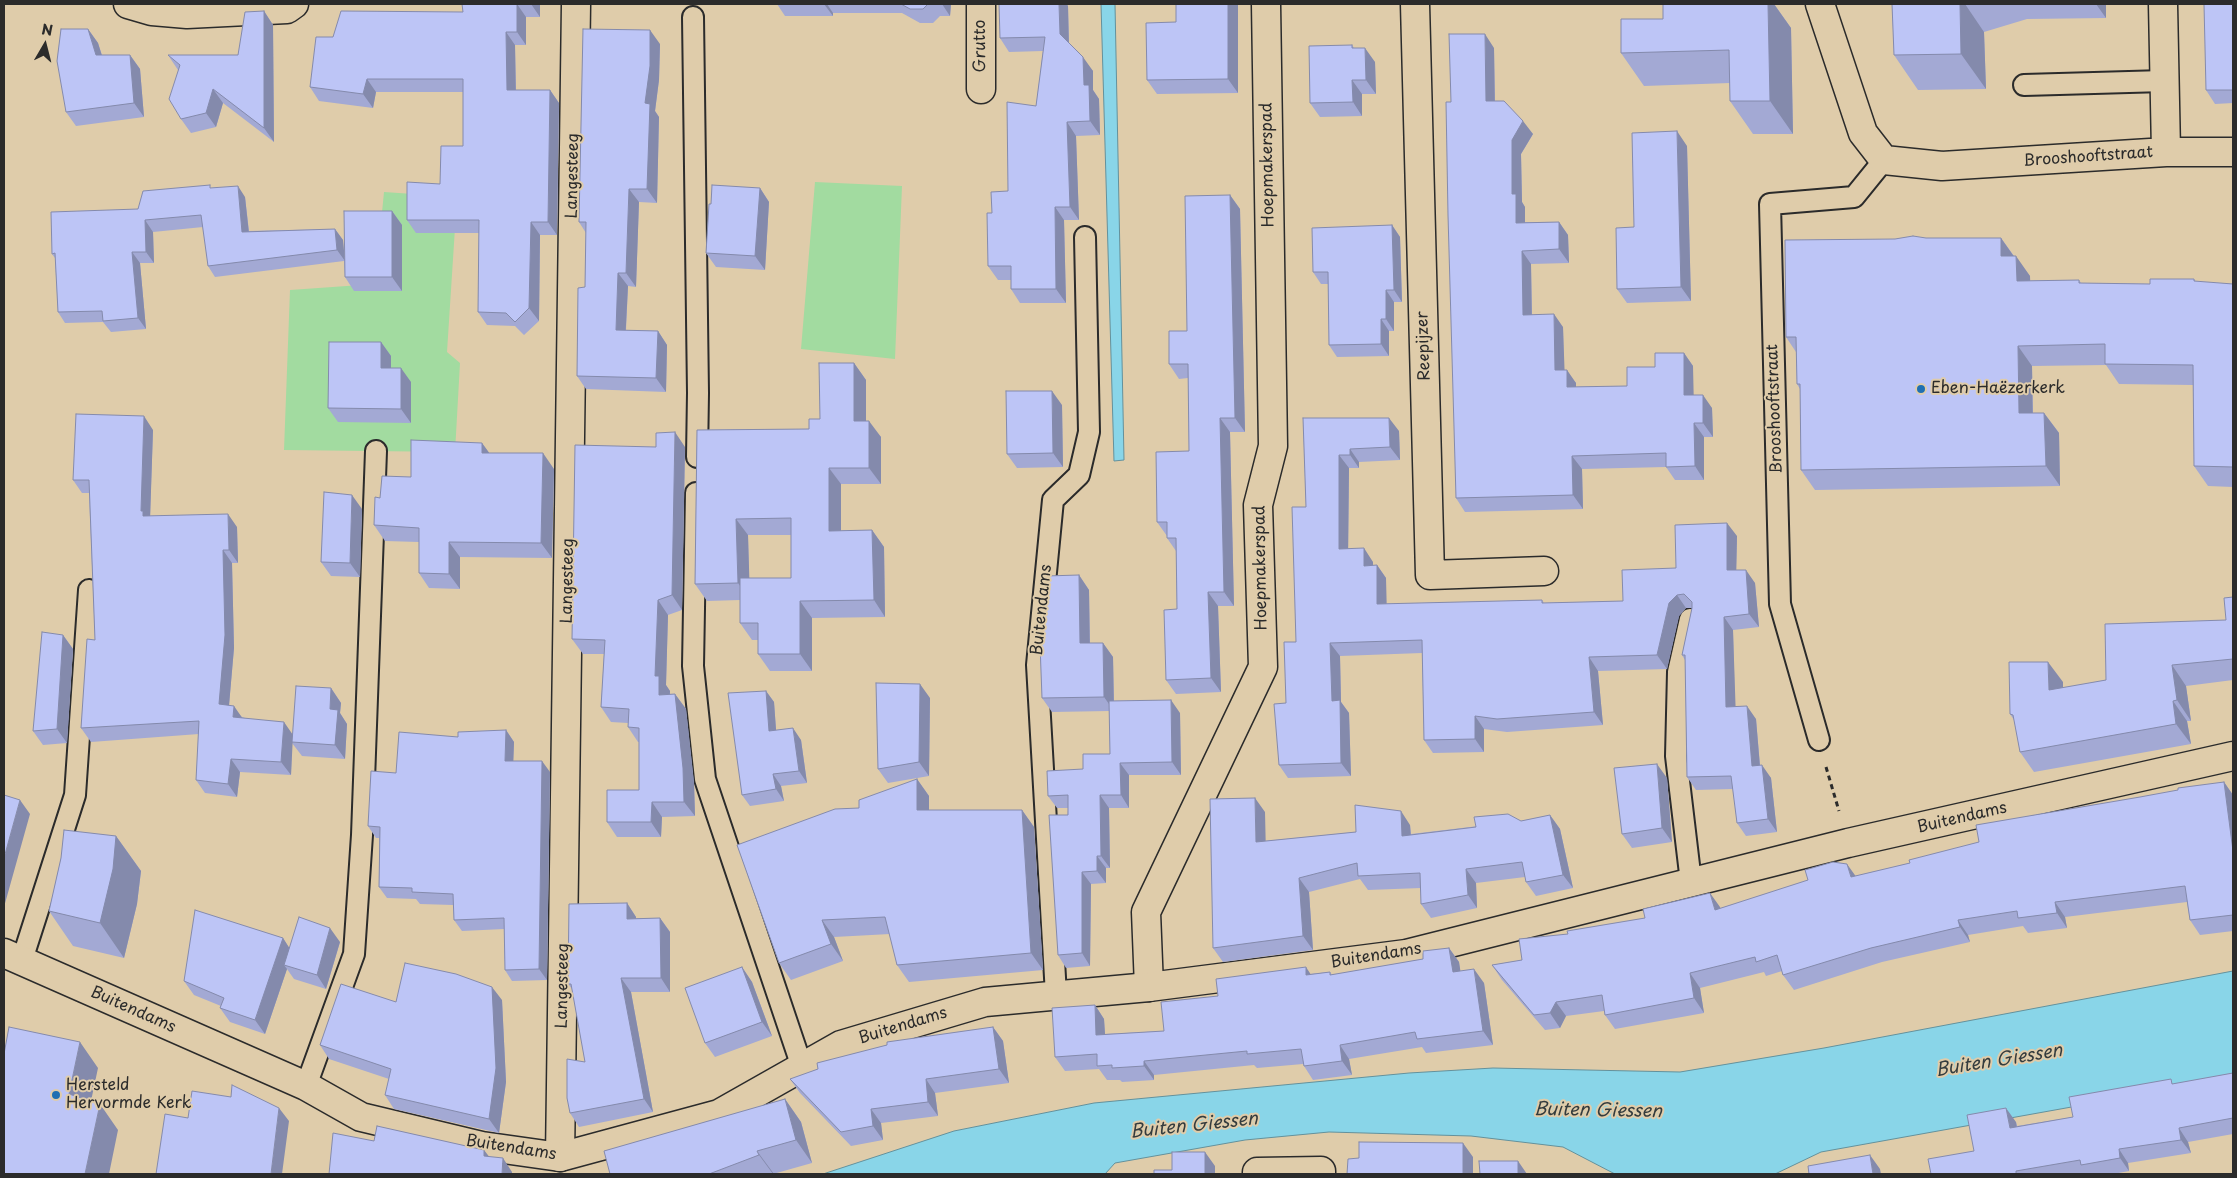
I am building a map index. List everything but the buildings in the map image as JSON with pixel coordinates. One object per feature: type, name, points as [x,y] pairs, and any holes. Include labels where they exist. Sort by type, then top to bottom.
[{"type":"street","points":[[128,4],[152,11],[187,14],[287,9],[294,4]]},
{"type":"street","name":"Langesteeg","points":[[560,1158],[576,4]]},
{"type":"street","name":"Grutto","points":[[981,4],[981,89]]},
{"type":"street","name":"Hoepmakerspad","points":[[1149,987],[1146,912],[1263,667],[1258,505],[1273,446],[1266,4]]},
{"type":"street","name":"Reepijzer","points":[[1415,4],[1430,575],[1544,571]]},
{"type":"street","points":[[1820,4],[1863,133],[1884,160]]},
{"type":"street","points":[[2163,4],[2166,152]]},
{"type":"street","name":"Brooshooftstraat","points":[[1884,160],[1942,166],[2166,152],[2233,152]]},
{"type":"street","name":"Buitendams","points":[[13,956],[306,1086],[361,1117],[482,1146],[560,1158],[719,1114],[841,1045],[986,1002],[1149,987],[1406,954],[1848,843],[2233,756]]},
{"type":"street","points":[[1256,1174],[1256,1172],[1321,1171],[1321,1174]]},
{"type":"lane","points":[[693,17],[698,394],[693,666],[705,779],[802,1067]]},
{"type":"lane","points":[[2024,85],[2164,81]]},
{"type":"lane","name":"Brooshooftstraat","points":[[1819,740],[1780,604],[1770,204],[1854,196],[1884,160]]},
{"type":"lane","name":"Buitendams","points":[[1056,996],[1037,665],[1052,500],[1079,475],[1089,432],[1085,237]]},
{"type":"lane","points":[[306,1086],[354,954],[362,835],[376,452]]},
{"type":"lane","points":[[13,956],[76,795],[89,590]]},
{"type":"lane","points":[[1690,619],[1678,672],[1676,756],[1691,882]]},
{"type":"path","points":[[1819,740],[1848,843]]},
{"type":"green space","points":[[815,182],[902,186],[895,359],[801,349]]},
{"type":"green space","points":[[384,192],[457,197],[447,352],[460,363],[455,452],[284,450],[290,290],[375,284]]},
{"type":"water","points":[[1101,4],[1115,4],[1124,460],[1114,461]]},
{"type":"water","name":"Buiten Giessen","points":[[2233,971],[2233,1078],[1821,1152],[1775,1174],[1615,1174],[1563,1147],[1471,1136],[1329,1132],[1245,1140],[1115,1163],[1105,1174],[823,1174],[954,1131],[1094,1103],[1409,1073],[1493,1068],[1680,1072],[1824,1048]]},
{"type":"place","name":"Eben-Haëzerkerk","points":[[1921,389]]},
{"type":"place","name":"Hersteld Hervormde Kerk","points":[[56,1095]]}]
